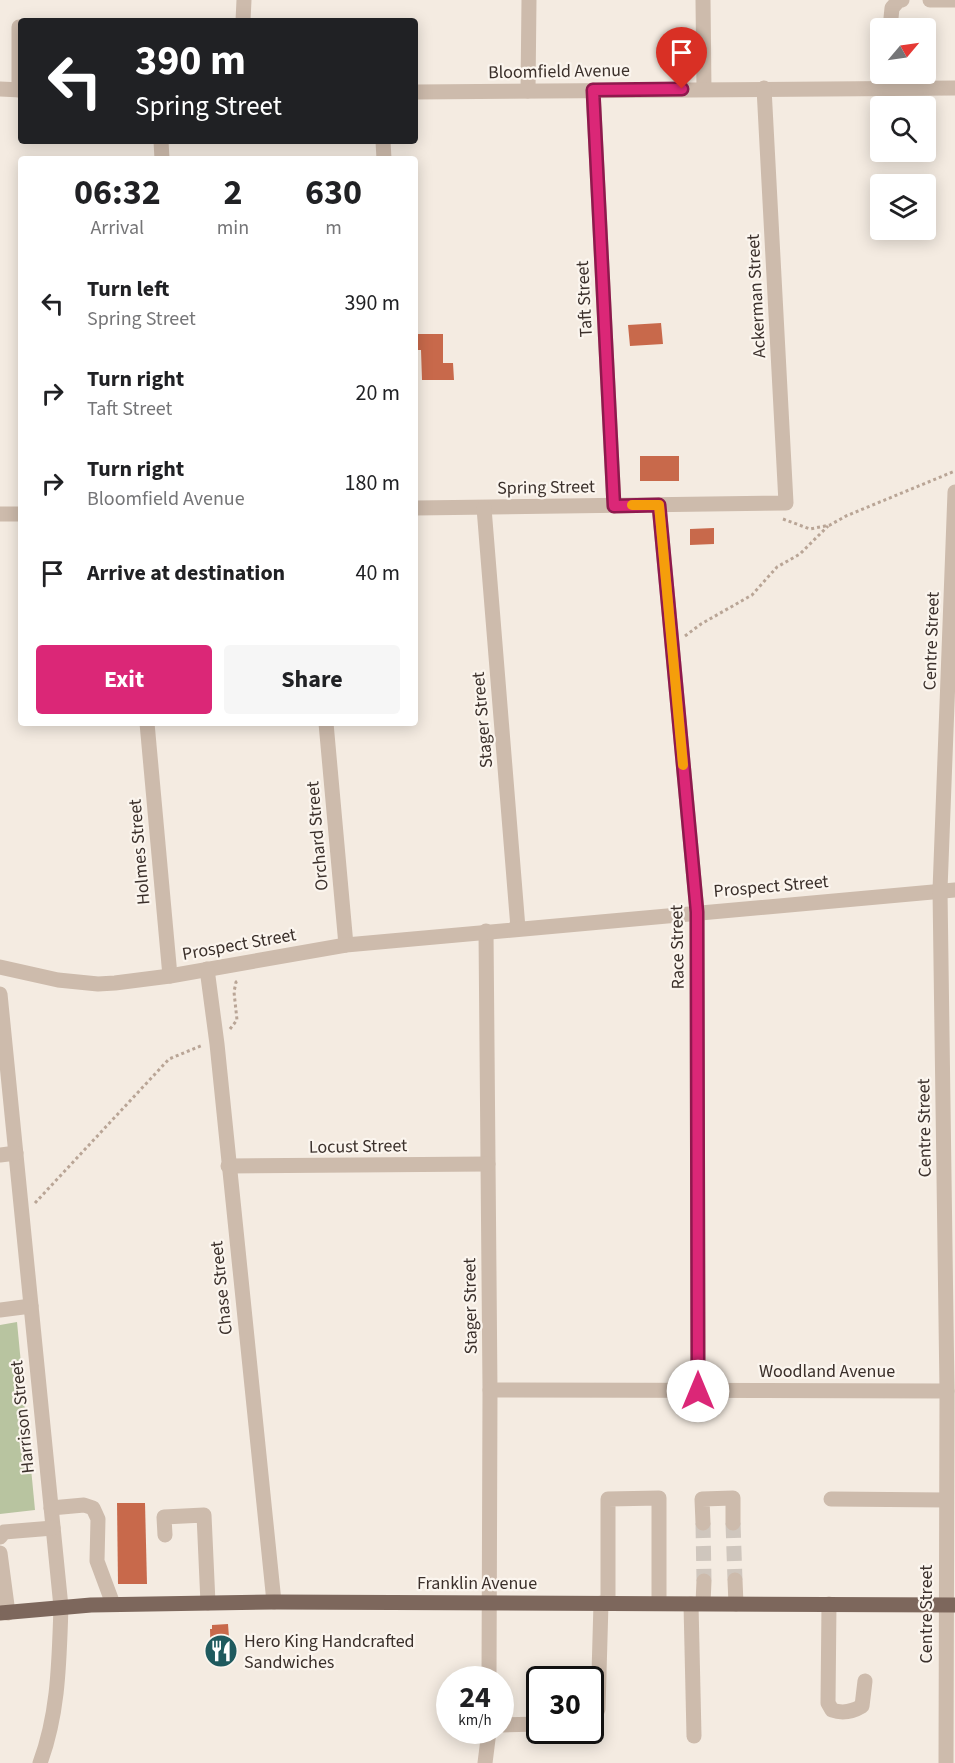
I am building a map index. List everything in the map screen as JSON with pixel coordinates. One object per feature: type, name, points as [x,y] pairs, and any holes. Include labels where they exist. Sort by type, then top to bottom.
[{"type":"main road","name":"Franklin Avenue","points":[[4,1613],[113,1604],[274,1602],[950,1605]]},
{"type":"street","points":[[243,18],[244,0]]},
{"type":"street","points":[[528,91],[529,0]]},
{"type":"street","points":[[703,0],[704,88]]},
{"type":"street","points":[[890,18],[891,8],[898,0],[902,0]]},
{"type":"street","points":[[930,0],[955,0]]},
{"type":"street","name":"Bloomfield Avenue","points":[[418,92],[764,88],[870,81]]},
{"type":"street","name":"Bloomfield Avenue","points":[[927,84],[955,87]]},
{"type":"street","name":"Ackerman Street","points":[[764,88],[786,502]]},
{"type":"street","points":[[0,89],[18,90]]},
{"type":"street","name":"Taft Street","points":[[593,90],[614,506]]},
{"type":"street","name":"Centre Street","points":[[946,1763],[950,1605],[946,1500],[951,1449],[947,1391],[950,1318],[948,890],[955,492]]},
{"type":"street","name":"Spring Street","points":[[418,508],[786,502]]},
{"type":"street","name":"Race Street","points":[[659,505],[697,912],[698,1391]]},
{"type":"street","name":"Stager Street","points":[[484,508],[518,928]]},
{"type":"street","points":[[0,514],[18,514]]},
{"type":"street","name":"Holmes Street","points":[[147,726],[170,976]]},
{"type":"street","name":"Orchard Street","points":[[326,726],[346,945]]},
{"type":"street","name":"Prospect Street","points":[[0,967],[50,979],[98,984],[170,976],[346,945],[948,890]]},
{"type":"street","name":"Stager Street","points":[[486,931],[490,1390],[489,1666]]},
{"type":"street","name":"Chase Street","points":[[207,969],[217,1044],[274,1602]]},
{"type":"street","name":"Harrison Street","points":[[0,994],[7,1136],[16,1153],[61,1607],[57,1697],[50,1734],[40,1763]]},
{"type":"street","points":[[0,1155],[16,1153]]},
{"type":"street","name":"Locust Street","points":[[228,1166],[488,1164]]},
{"type":"street","points":[[0,1310],[31,1306]]},
{"type":"street","name":"Woodland Avenue","points":[[490,1390],[947,1391]]},
{"type":"street","points":[[601,1666],[608,1499],[659,1498],[659,1603]]},
{"type":"street","points":[[703,1523],[702,1499],[733,1498],[733,1523]]},
{"type":"street","points":[[831,1499],[946,1500]]},
{"type":"street","points":[[51,1508],[84,1505],[93,1508],[98,1519],[97,1562],[113,1604]]},
{"type":"street","points":[[165,1535],[164,1517],[204,1515],[208,1603]]},
{"type":"street","points":[[0,1537],[4,1532],[53,1528]]},
{"type":"street","points":[[0,1554],[4,1613]]},
{"type":"street","points":[[735,1580],[736,1604]]},
{"type":"street","points":[[694,1736],[697,1604],[704,1581]]},
{"type":"street","points":[[829,1604],[828,1703],[832,1710],[854,1711],[862,1706],[865,1681]]},
{"type":"street","points":[[485,1763],[487,1744]]},
{"type":"path","points":[[673,652],[684,637],[701,624],[752,595],[777,567],[800,554],[830,525],[846,516],[955,471]]},
{"type":"path","points":[[779,518],[810,529],[830,525]]},
{"type":"path","points":[[22,1217],[126,1106],[146,1081],[169,1059],[200,1045],[217,1044],[237,1020],[234,992],[236,982],[244,977]]},
{"type":"green space","points":[[17,1322],[35,1510],[0,1514],[0,1325]]},
{"type":"building","points":[[661,323],[663,344],[630,346],[628,325]]},
{"type":"building","points":[[418,334],[443,334],[443,363],[453,363],[454,380],[422,380]]},
{"type":"building","points":[[640,456],[679,456],[679,481],[640,481]]},
{"type":"building","points":[[714,528],[714,544],[690,545],[690,529]]},
{"type":"building","points":[[117,1503],[145,1503],[147,1584],[118,1584]]},
{"type":"building","name":"Hero King Handcrafted Sandwiches","points":[[228,1624],[231,1664],[211,1665],[210,1629],[212,1625]]},
{"type":"tunnel","points":[[703,1523],[704,1581]]},
{"type":"tunnel","points":[[733,1523],[735,1580]]},
{"type":"slow traffic","points":[[632,505],[659,505],[683,765]]},
{"type":"place","name":"Hero King Handcrafted Sandwiches","points":[[221,1651]]},
{"type":"route","points":[[682,89],[593,90],[614,506],[659,505],[697,912],[698,1391]]}]
